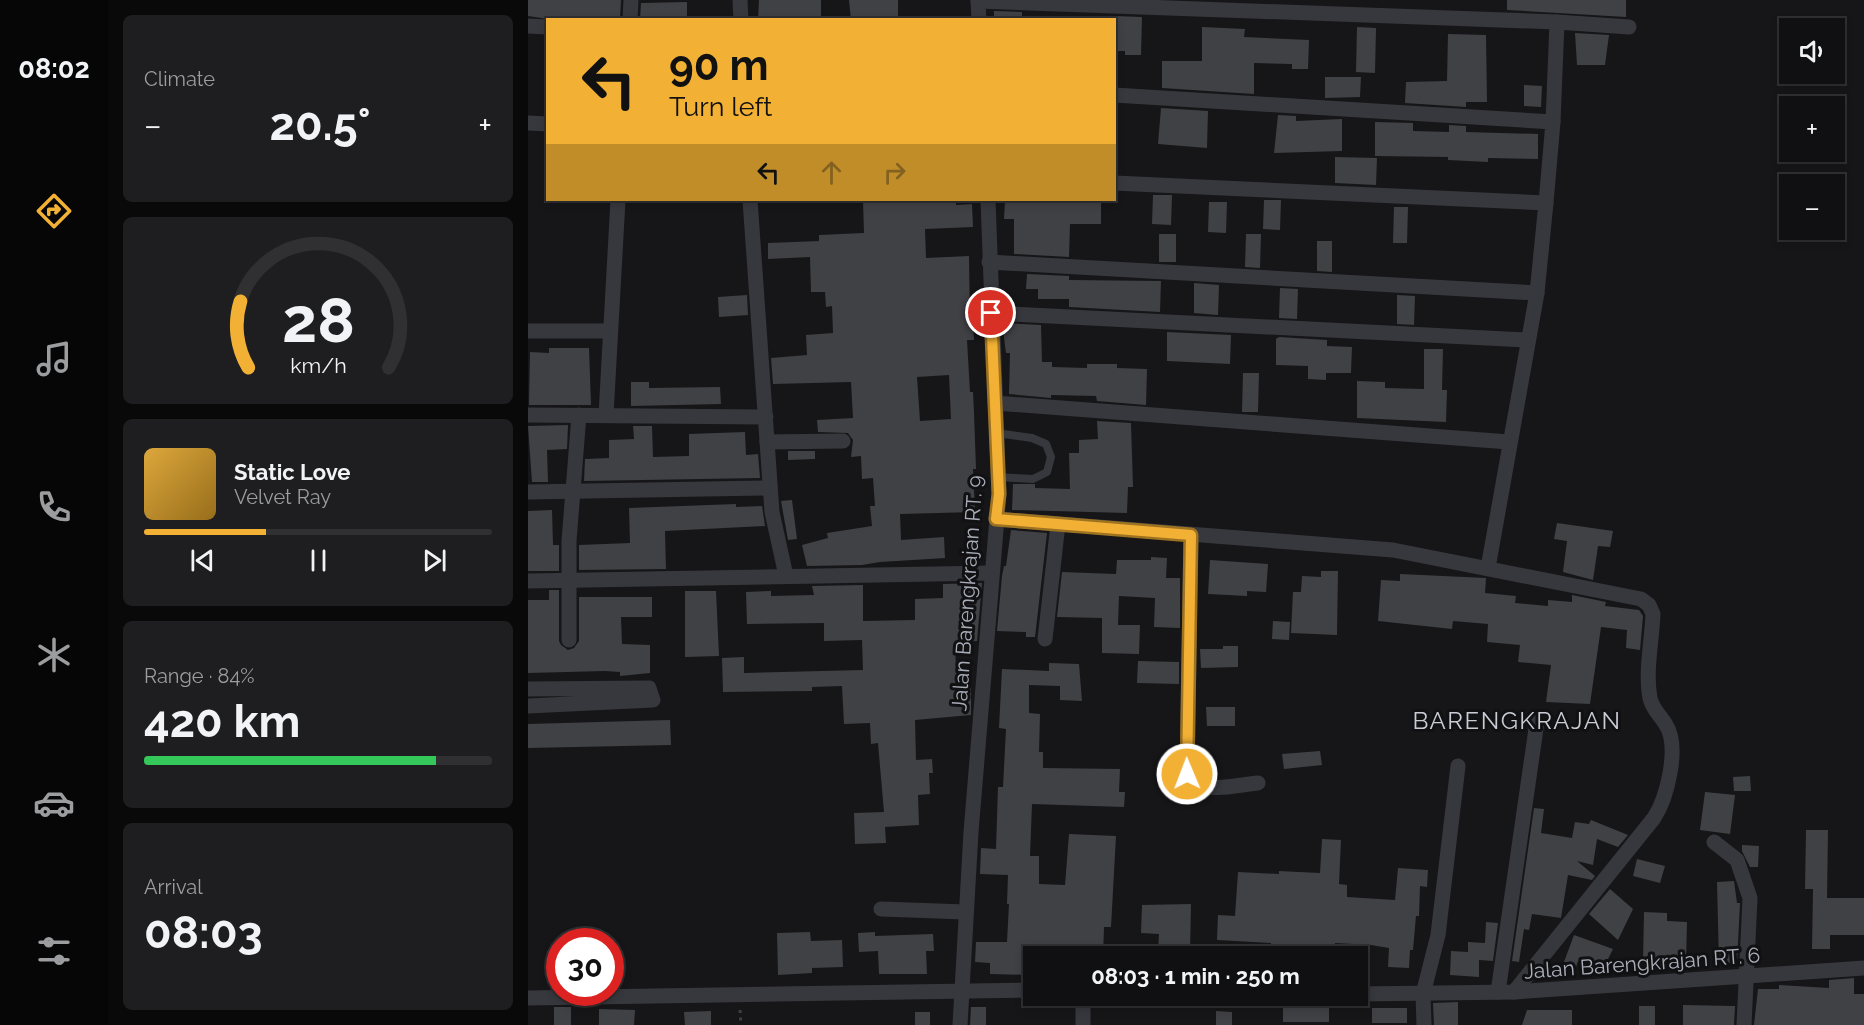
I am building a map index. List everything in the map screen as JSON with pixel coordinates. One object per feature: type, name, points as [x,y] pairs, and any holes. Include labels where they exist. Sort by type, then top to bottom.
[{"type":"street","points":[[630,18],[631,0]]},
{"type":"street","points":[[740,0],[741,18]]},
{"type":"street","points":[[979,18],[978,1],[1557,22],[1629,27]]},
{"type":"street","points":[[1488,568],[1537,293],[1552,122],[1557,22]]},
{"type":"street","points":[[528,26],[546,27]]},
{"type":"street","points":[[1116,95],[1552,122]]},
{"type":"street","points":[[528,123],[546,124]]},
{"type":"street","points":[[1116,183],[1546,203]]},
{"type":"street","points":[[606,415],[618,201]]},
{"type":"street","points":[[750,201],[770,488],[774,528],[786,576]]},
{"type":"street","name":"Jalan Barengkrajan RT. 9","points":[[960,1025],[966,912],[998,477],[988,201]]},
{"type":"street","points":[[989,262],[1537,293]]},
{"type":"street","points":[[991,313],[1527,340]]},
{"type":"street","points":[[528,331],[609,331]]},
{"type":"street","points":[[995,403],[1509,442]]},
{"type":"street","points":[[528,415],[766,417]]},
{"type":"street","points":[[569,640],[569,580],[579,415]]},
{"type":"street","points":[[767,442],[843,441]]},
{"type":"street","points":[[528,492],[770,488]]},
{"type":"street","points":[[996,519],[1393,550],[1641,599],[1649,605],[1653,614],[1650,698],[1659,717],[1667,726],[1670,736],[1670,780],[1661,807],[1514,992]]},
{"type":"street","points":[[1045,639],[1058,524]]},
{"type":"street","points":[[1191,535],[1187,774],[1194,784],[1209,788],[1258,783]]},
{"type":"street","points":[[528,580],[991,573]]},
{"type":"street","points":[[528,689],[649,688],[653,700],[528,706]]},
{"type":"street","points":[[1498,992],[1537,722]]},
{"type":"street","points":[[1424,1025],[1423,994],[1438,935],[1458,766]]},
{"type":"street","points":[[1714,842],[1737,860],[1748,887],[1748,978],[1744,1025]]},
{"type":"street","points":[[881,909],[966,912]]},
{"type":"street","name":"Jalan Barengkrajan RT. 6","points":[[1423,994],[1514,992],[1748,978],[1864,968]]},
{"type":"street","points":[[528,998],[852,995],[961,990],[1023,990]]},
{"type":"street","points":[[1368,994],[1423,994]]},
{"type":"street","points":[[1083,1006],[1083,1025]]},
{"type":"lane","points":[[996,433],[1032,438],[1046,444],[1051,457],[1047,472],[1033,479],[998,477]]},
{"type":"building","points":[[528,0],[621,0],[620,18],[546,19],[528,16]]},
{"type":"building","points":[[759,0],[821,0],[821,18],[758,18]]},
{"type":"building","points":[[849,0],[898,0],[898,18],[851,18]]},
{"type":"building","points":[[1507,0],[1626,0],[1626,17],[1507,10]]},
{"type":"building","points":[[687,2],[687,18],[640,18],[641,3]]},
{"type":"building","points":[[994,11],[1022,12],[1022,18],[994,18]]},
{"type":"building","points":[[1114,16],[1142,17],[1141,55],[1125,55],[1125,51],[1116,51],[1116,18]]},
{"type":"building","points":[[1202,27],[1245,29],[1244,37],[1309,40],[1308,69],[1292,69],[1292,64],[1254,63],[1254,94],[1162,88],[1162,61],[1202,61]]},
{"type":"building","points":[[1357,27],[1376,28],[1375,73],[1356,72]]},
{"type":"building","points":[[1575,33],[1609,35],[1605,65],[1577,65]]},
{"type":"building","points":[[1448,34],[1486,35],[1487,102],[1466,102],[1466,107],[1405,103],[1406,82],[1447,81]]},
{"type":"building","points":[[1325,77],[1361,77],[1360,97],[1325,98]]},
{"type":"building","points":[[1524,85],[1542,86],[1541,107],[1524,106]]},
{"type":"building","points":[[1161,108],[1208,111],[1207,148],[1158,144]]},
{"type":"building","points":[[1278,115],[1296,116],[1296,121],[1342,119],[1342,151],[1274,153]]},
{"type":"building","points":[[1375,122],[1413,123],[1413,131],[1449,132],[1449,125],[1466,126],[1466,132],[1538,134],[1538,159],[1488,158],[1488,162],[1448,160],[1448,157],[1375,156]]},
{"type":"building","points":[[1335,157],[1377,158],[1376,185],[1335,183]]},
{"type":"building","points":[[1153,195],[1172,195],[1171,225],[1152,224]]},
{"type":"building","points":[[1264,200],[1281,200],[1280,230],[1263,229]]},
{"type":"building","points":[[863,201],[956,201],[956,205],[972,204],[973,227],[925,229],[926,258],[969,256],[970,324],[973,324],[974,340],[967,340],[970,392],[973,392],[974,413],[975,512],[900,514],[901,540],[944,537],[945,558],[862,565],[807,566],[802,545],[828,538],[827,533],[872,526],[870,506],[875,506],[873,478],[862,479],[861,456],[851,457],[853,440],[848,433],[818,432],[817,420],[853,418],[851,382],[773,384],[771,358],[807,355],[806,335],[833,333],[832,306],[826,307],[825,292],[811,292],[810,257],[768,259],[768,243],[819,241],[819,235],[864,233]],"holes":[[[949,375],[951,419],[920,421],[917,377]]]},
{"type":"building","points":[[1005,201],[1101,201],[1101,224],[1070,224],[1069,257],[1014,254],[1014,219],[1004,219]]},
{"type":"building","points":[[1209,202],[1227,202],[1226,233],[1208,232]]},
{"type":"building","points":[[1394,207],[1408,207],[1407,243],[1393,243]]},
{"type":"building","points":[[1159,234],[1176,234],[1176,262],[1159,262]]},
{"type":"building","points":[[1246,234],[1261,234],[1260,268],[1245,267]]},
{"type":"building","points":[[1317,241],[1332,241],[1332,272],[1317,271]]},
{"type":"building","points":[[1027,274],[1069,276],[1069,280],[1161,281],[1160,312],[1069,307],[1069,299],[1038,299],[1038,289],[1026,289]]},
{"type":"building","points":[[1194,283],[1219,285],[1218,315],[1194,313]]},
{"type":"building","points":[[1280,288],[1298,289],[1297,319],[1279,318]]},
{"type":"building","points":[[747,295],[748,315],[719,317],[718,297]]},
{"type":"building","points":[[1397,295],[1415,296],[1414,325],[1397,324]]},
{"type":"building","points":[[1002,323],[1041,325],[1042,362],[1052,362],[1052,367],[1087,368],[1087,364],[1117,364],[1117,368],[1147,369],[1146,405],[1097,401],[1096,396],[1051,395],[1051,398],[1009,394],[1010,353],[1006,353]]},
{"type":"building","points":[[1167,332],[1231,335],[1230,364],[1167,361]]},
{"type":"building","points":[[1279,337],[1327,340],[1327,346],[1352,347],[1351,373],[1326,373],[1326,380],[1308,379],[1308,366],[1276,365],[1276,339]]},
{"type":"building","points":[[549,348],[589,348],[591,405],[529,405],[530,352],[549,353]]},
{"type":"building","points":[[1424,349],[1443,349],[1442,390],[1447,390],[1446,422],[1357,418],[1357,381],[1385,382],[1385,388],[1424,389]]},
{"type":"building","points":[[1243,373],[1259,373],[1258,412],[1242,412]]},
{"type":"building","points":[[631,382],[649,382],[649,388],[720,387],[721,404],[631,406]]},
{"type":"building","points":[[1097,421],[1131,423],[1133,487],[1128,487],[1127,513],[1012,510],[1013,484],[1035,484],[1035,488],[1070,489],[1069,453],[1079,453],[1079,440],[1098,439]]},
{"type":"building","points":[[568,425],[567,449],[547,450],[548,482],[532,482],[528,426]]},
{"type":"building","points":[[633,426],[652,426],[653,457],[689,456],[689,434],[745,432],[746,455],[758,454],[760,478],[584,481],[585,459],[609,458],[609,440],[634,439]]},
{"type":"building","points":[[788,451],[815,451],[815,459],[788,460]]},
{"type":"building","points":[[792,500],[797,539],[788,540],[781,501]]},
{"type":"building","points":[[736,504],[736,507],[762,506],[765,526],[665,531],[666,569],[579,570],[579,545],[630,543],[629,508]]},
{"type":"building","points":[[552,510],[553,545],[559,545],[559,571],[528,571],[528,511]]},
{"type":"building","points":[[1557,523],[1613,531],[1610,547],[1598,546],[1593,580],[1563,572],[1567,541],[1554,539]]},
{"type":"building","points":[[1011,530],[1047,533],[1035,637],[1026,637],[1026,632],[997,631],[1002,576],[1004,566],[1006,566]]},
{"type":"building","points":[[1151,557],[1167,558],[1166,578],[1180,578],[1180,628],[1154,627],[1155,598],[1119,596],[1118,625],[1140,625],[1139,654],[1102,653],[1102,618],[1057,617],[1062,572],[1116,574],[1117,560],[1151,560]]},
{"type":"building","points":[[1210,560],[1268,564],[1266,592],[1247,591],[1247,596],[1208,594]]},
{"type":"building","points":[[1321,571],[1338,571],[1337,635],[1291,633],[1293,592],[1301,592],[1302,576],[1321,577]]},
{"type":"building","points":[[1400,574],[1486,578],[1485,593],[1516,596],[1515,603],[1548,606],[1548,600],[1572,602],[1572,595],[1606,602],[1605,606],[1639,610],[1643,616],[1640,650],[1626,648],[1627,630],[1601,627],[1590,704],[1546,702],[1551,665],[1518,662],[1520,645],[1487,642],[1488,624],[1453,621],[1452,629],[1378,621],[1381,580],[1400,581]]},
{"type":"building","points":[[982,583],[977,641],[955,642],[956,671],[971,670],[971,715],[915,720],[916,760],[932,759],[933,773],[929,773],[930,794],[918,795],[919,825],[885,827],[886,843],[855,844],[854,813],[884,812],[878,743],[871,744],[870,723],[844,724],[842,686],[812,687],[812,691],[723,692],[722,658],[744,657],[744,673],[863,670],[862,640],[824,641],[824,623],[747,624],[746,592],[771,591],[771,596],[814,595],[812,586],[863,585],[863,621],[915,620],[915,599],[943,598],[943,584]]},
{"type":"building","points":[[549,590],[559,590],[559,641],[568,650],[574,648],[579,641],[579,597],[652,597],[652,617],[621,617],[622,644],[650,645],[650,673],[620,676],[620,672],[605,671],[528,673],[528,600],[549,600]]},
{"type":"building","points":[[685,591],[716,591],[719,656],[685,657]]},
{"type":"building","points":[[1273,621],[1290,622],[1289,640],[1272,639]]},
{"type":"building","points":[[1223,646],[1238,646],[1238,667],[1201,668],[1200,649],[1223,649]]},
{"type":"building","points":[[1138,661],[1179,662],[1179,684],[1137,683]]},
{"type":"building","points":[[1049,663],[1079,664],[1082,701],[1060,700],[1060,686],[1029,685],[1029,713],[1040,714],[1039,752],[1043,752],[1043,768],[1120,769],[1119,792],[1125,792],[1124,807],[1032,804],[1030,856],[1039,856],[1039,884],[1065,885],[1069,834],[1116,836],[1111,927],[1104,927],[1103,946],[1023,946],[1023,975],[990,974],[990,963],[975,962],[976,942],[1007,942],[1009,904],[1007,904],[1008,875],[980,874],[981,848],[996,849],[998,787],[1003,787],[1006,729],[999,728],[1002,669],[1049,671]]},
{"type":"building","points":[[1206,707],[1235,707],[1235,726],[1207,726]]},
{"type":"building","points":[[670,720],[671,745],[528,748],[528,724]]},
{"type":"building","points":[[1320,751],[1322,765],[1284,769],[1282,754]]},
{"type":"building","points":[[1750,776],[1751,791],[1734,791],[1733,777]]},
{"type":"building","points":[[1705,792],[1735,795],[1730,834],[1700,830]]},
{"type":"building","points":[[1534,808],[1544,809],[1541,833],[1572,838],[1575,822],[1589,824],[1591,820],[1628,835],[1618,847],[1597,839],[1593,865],[1577,861],[1595,876],[1592,880],[1568,875],[1561,918],[1532,914],[1529,930],[1524,929],[1519,962],[1512,961]]},
{"type":"building","points":[[1806,830],[1828,830],[1827,898],[1864,898],[1864,935],[1830,935],[1830,949],[1812,949],[1813,889],[1805,889]]},
{"type":"building","points":[[1322,839],[1341,840],[1339,884],[1347,885],[1347,897],[1395,900],[1398,868],[1428,870],[1427,887],[1420,886],[1419,916],[1416,916],[1409,968],[1388,967],[1389,948],[1371,945],[1335,943],[1335,946],[1271,946],[1271,943],[1217,940],[1218,915],[1235,916],[1238,872],[1320,873]]},
{"type":"building","points":[[1742,845],[1759,846],[1758,867],[1750,867],[1742,851]]},
{"type":"building","points":[[1637,859],[1665,866],[1660,883],[1633,876]]},
{"type":"building","points":[[1734,881],[1737,903],[1740,903],[1737,963],[1719,963],[1717,882]]},
{"type":"building","points":[[1610,889],[1633,909],[1618,940],[1589,914]]},
{"type":"building","points":[[1191,904],[1190,946],[1158,946],[1159,934],[1141,933],[1142,905]]},
{"type":"building","points":[[1644,912],[1667,913],[1667,921],[1687,922],[1686,963],[1643,961]]},
{"type":"building","points":[[1486,922],[1498,923],[1493,961],[1479,960],[1479,977],[1450,975],[1451,951],[1468,952],[1468,942],[1485,943]]},
{"type":"building","points":[[810,932],[811,941],[842,940],[843,967],[812,968],[812,973],[778,975],[777,933]]},
{"type":"building","points":[[875,932],[875,936],[933,934],[934,951],[926,951],[927,974],[879,974],[878,951],[859,952],[858,933]]},
{"type":"building","points":[[1574,935],[1613,949],[1601,973],[1578,961],[1576,967],[1564,962]]},
{"type":"building","points":[[1854,978],[1854,994],[1864,994],[1864,1025],[1754,1025],[1758,989],[1779,989],[1779,985],[1829,988],[1829,980]]},
{"type":"building","points":[[1458,1002],[1458,1025],[1434,1025],[1433,1003]]},
{"type":"building","points":[[1683,1005],[1735,1006],[1734,1025],[1683,1025]]},
{"type":"building","points":[[1283,1006],[1329,1006],[1329,1022],[1283,1022]]},
{"type":"building","points":[[1639,1006],[1655,1006],[1655,1025],[1639,1025]]},
{"type":"building","points":[[554,1007],[571,1007],[571,1025],[554,1025]]},
{"type":"building","points":[[971,1007],[986,1007],[986,1025],[970,1025]]},
{"type":"building","points":[[1372,1008],[1407,1008],[1407,1023],[1372,1023]]},
{"type":"building","points":[[599,1009],[635,1010],[634,1025],[599,1025]]},
{"type":"building","points":[[1527,1010],[1572,1010],[1572,1025],[1522,1025]]},
{"type":"building","points":[[711,1011],[711,1025],[685,1025],[684,1012]]},
{"type":"building","points":[[1216,1011],[1232,1012],[1232,1025],[1216,1025]]},
{"type":"building","points":[[915,1012],[930,1012],[930,1025],[915,1025]]},
{"type":"district","name":"BARENGKRAJAN","points":[[1517,720]]},
{"type":"route","points":[[991,313],[999,494],[996,519],[1191,535],[1187,774]]}]
